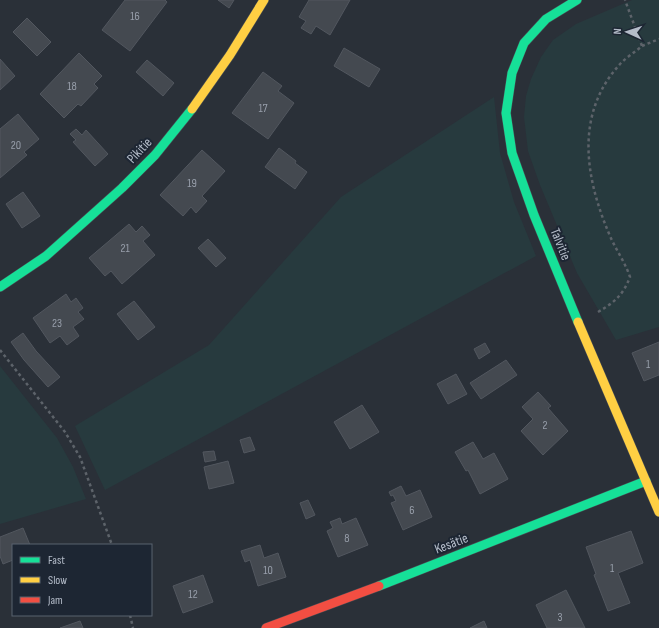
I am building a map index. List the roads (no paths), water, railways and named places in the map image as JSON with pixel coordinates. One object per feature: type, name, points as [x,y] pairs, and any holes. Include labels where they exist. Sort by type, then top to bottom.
[{"type":"street","name":"Pikitie","points":[[0,287],[46,256],[122,188],[155,155],[200,99],[230,55],[264,0]]},
{"type":"street","name":"Talvitie","points":[[577,0],[546,19],[524,43],[512,73],[506,113],[512,153],[534,215],[580,328],[659,512]]},
{"type":"street","name":"Kesätie","points":[[266,628],[404,576],[646,481]]}]
